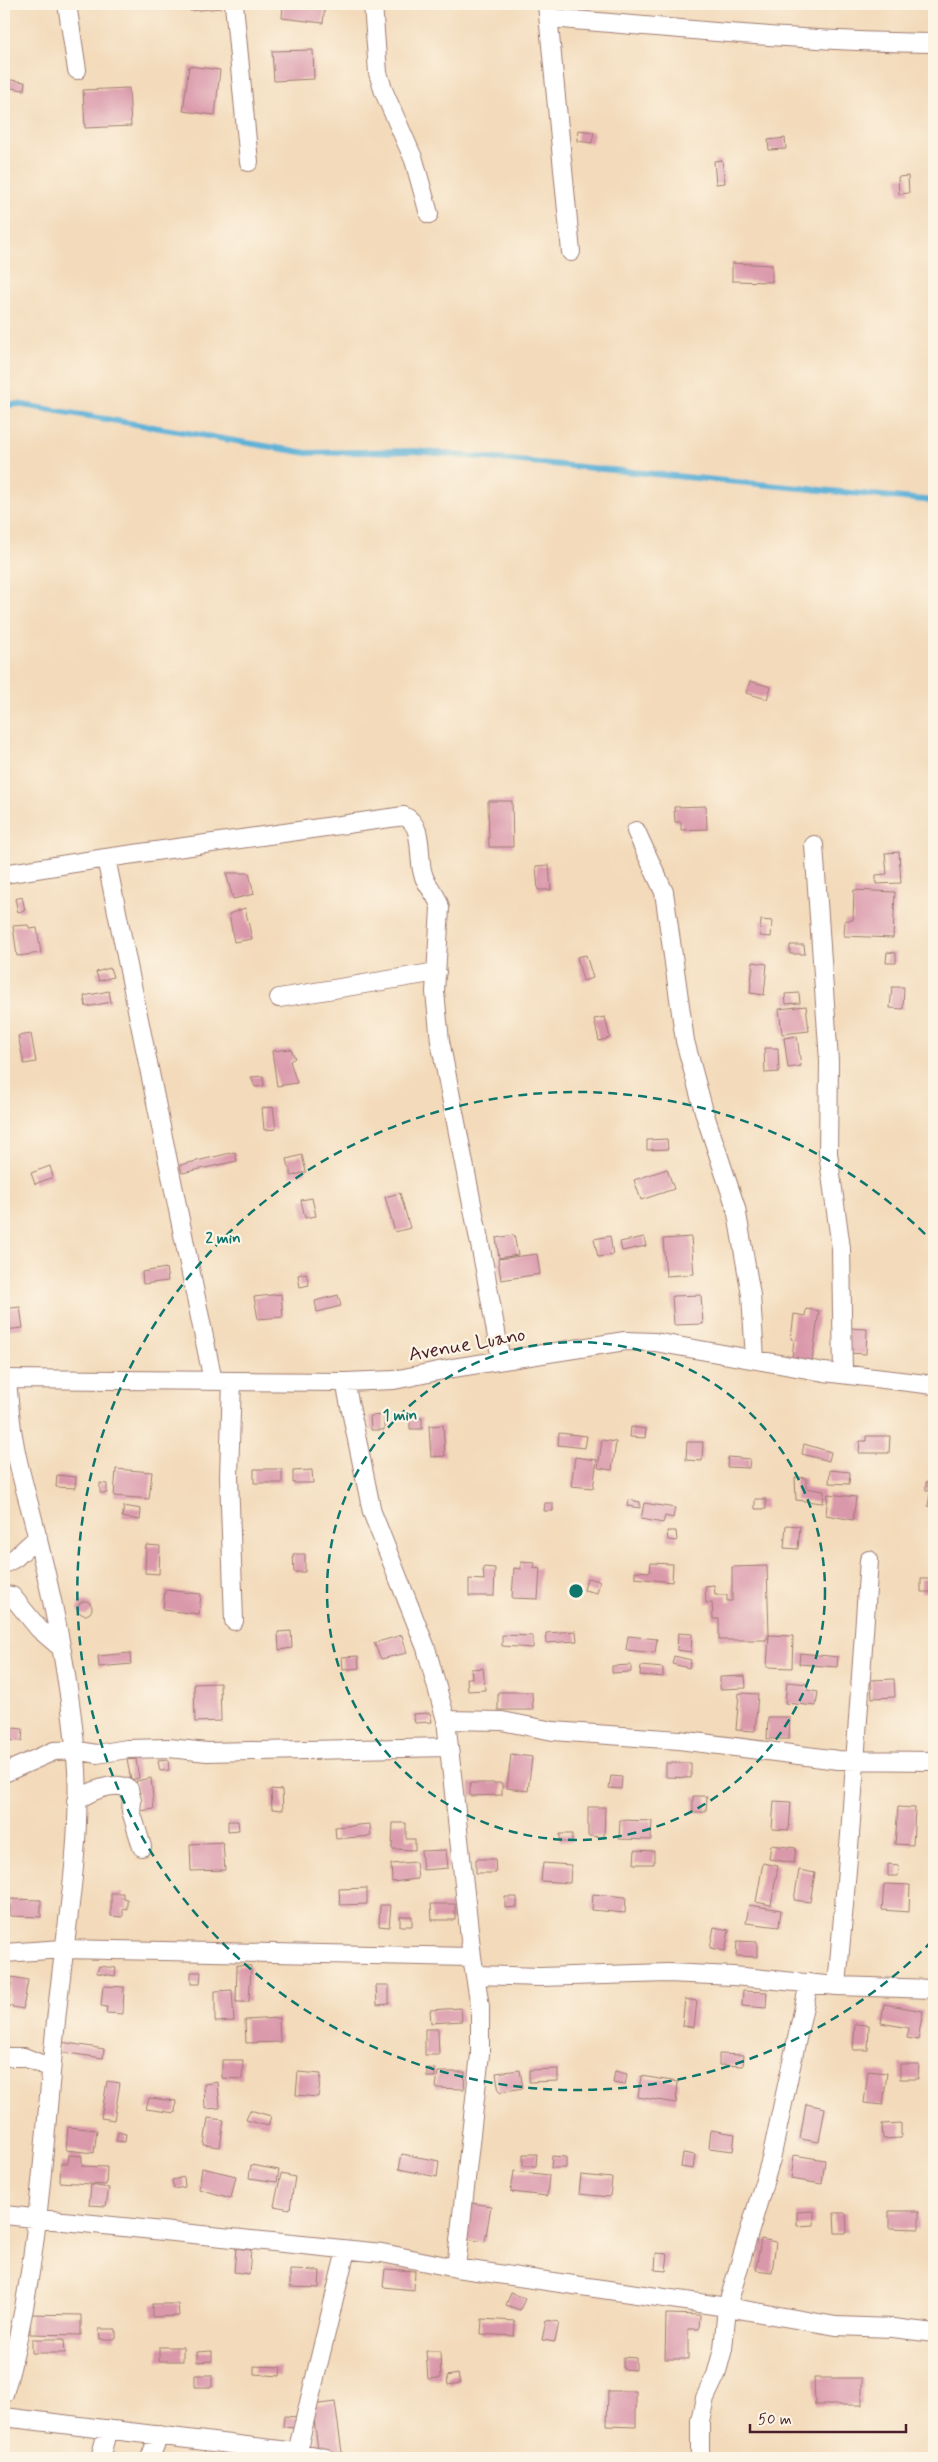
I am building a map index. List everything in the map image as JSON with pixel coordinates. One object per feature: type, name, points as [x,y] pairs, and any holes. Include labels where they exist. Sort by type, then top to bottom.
[{"type":"street","points":[[67,4],[77,70]]},
{"type":"street","points":[[234,4],[249,162]]},
{"type":"street","points":[[372,4],[378,73],[384,92],[414,160],[429,214]]},
{"type":"street","points":[[571,252],[548,11],[704,31],[889,43],[934,43]]},
{"type":"street","points":[[4,874],[404,816],[410,819],[416,827],[424,878],[438,898],[440,923],[435,992],[440,1041],[501,1360]]},
{"type":"street","points":[[636,830],[664,892],[685,1041],[705,1115],[736,1208],[751,1294],[755,1360]]},
{"type":"street","points":[[814,845],[829,1061],[828,1153],[840,1248],[843,1374]]},
{"type":"street","points":[[106,858],[213,1381]]},
{"type":"street","points":[[279,998],[437,972]]},
{"type":"street","name":"Avenue Luano","points":[[5,1379],[345,1382],[394,1380],[501,1360],[625,1341],[655,1342],[843,1374],[934,1385]]},
{"type":"street","points":[[4,2394],[28,2295],[63,1949],[75,1864],[76,1801],[75,1750],[60,1647],[38,1536],[14,1441],[5,1379]]},
{"type":"street","points":[[232,1381],[229,1476],[234,1621]]},
{"type":"street","points":[[345,1382],[372,1512],[426,1648],[446,1720],[450,1747],[472,1957],[480,2006],[480,2054],[456,2268]]},
{"type":"street","points":[[4,1564],[15,1558],[38,1536]]},
{"type":"street","points":[[836,1986],[856,1760],[869,1560]]},
{"type":"street","points":[[4,1595],[12,1596],[35,1625],[60,1647]]},
{"type":"street","points":[[446,1720],[502,1720],[553,1731],[643,1737],[838,1760],[934,1761]]},
{"type":"street","points":[[4,1773],[54,1751],[75,1750],[98,1754],[127,1749],[169,1748],[207,1752],[450,1747]]},
{"type":"street","points":[[76,1801],[98,1790],[115,1785],[123,1785],[129,1789],[132,1801],[131,1811],[142,1847]]},
{"type":"street","points":[[4,1953],[63,1949],[472,1957]]},
{"type":"street","points":[[476,1975],[540,1977],[668,1973],[733,1976],[836,1986],[934,1989]]},
{"type":"street","points":[[700,2458],[700,2422],[705,2398],[716,2375],[723,2349],[727,2307],[771,2159],[809,1984]]},
{"type":"street","points":[[4,2057],[24,2057],[51,2068]]},
{"type":"street","points":[[4,2215],[382,2253],[456,2268],[727,2307],[836,2326],[934,2332]]},
{"type":"street","points":[[297,2452],[346,2250]]},
{"type":"street","points":[[4,2417],[297,2452],[326,2458]]},
{"type":"street","points":[[100,2458],[108,2429]]},
{"type":"street","points":[[150,2458],[159,2435]]},
{"type":"building","points":[[189,4],[221,4],[221,8],[190,11]]},
{"type":"building","points":[[283,4],[325,4],[323,23],[282,18]]},
{"type":"building","points":[[313,50],[314,79],[274,81],[272,51]]},
{"type":"building","points":[[189,66],[220,70],[215,115],[183,111]]},
{"type":"building","points":[[4,79],[25,82],[24,90],[4,87]]},
{"type":"building","points":[[129,88],[131,126],[85,128],[83,90]]},
{"type":"building","points":[[578,130],[594,132],[592,143],[577,141]]},
{"type":"building","points":[[785,138],[786,149],[769,150],[768,140]]},
{"type":"building","points":[[722,160],[725,183],[716,184],[714,161]]},
{"type":"building","points":[[908,176],[909,193],[899,194],[898,177]]},
{"type":"building","points":[[732,263],[772,265],[772,282],[732,281]]},
{"type":"building","points":[[750,681],[771,687],[767,699],[746,693]]},
{"type":"building","points":[[488,801],[512,801],[513,847],[489,847]]},
{"type":"building","points":[[706,806],[707,829],[681,830],[681,822],[675,822],[674,807]]},
{"type":"building","points":[[899,852],[901,883],[876,884],[876,875],[887,874],[885,853]]},
{"type":"building","points":[[549,865],[551,890],[538,890],[536,866]]},
{"type":"building","points":[[226,873],[249,873],[254,894],[233,899]]},
{"type":"building","points":[[854,890],[895,892],[893,938],[844,936],[845,920],[853,920]]},
{"type":"building","points":[[22,897],[25,910],[18,912],[15,899]]},
{"type":"building","points":[[245,908],[252,939],[234,942],[229,914]]},
{"type":"building","points":[[761,920],[772,921],[771,937],[760,936]]},
{"type":"building","points":[[28,925],[30,929],[37,928],[41,953],[17,956],[13,926]]},
{"type":"building","points":[[790,945],[804,945],[805,954],[790,954]]},
{"type":"building","points":[[887,952],[896,953],[896,963],[886,963]]},
{"type":"building","points":[[586,955],[593,978],[583,981],[577,957]]},
{"type":"building","points":[[753,962],[767,964],[764,995],[750,993]]},
{"type":"building","points":[[110,968],[113,977],[99,981],[96,972]]},
{"type":"building","points":[[892,987],[904,987],[903,1009],[890,1008]]},
{"type":"building","points":[[109,991],[111,1002],[86,1007],[84,996]]},
{"type":"building","points":[[799,993],[800,1003],[786,1004],[785,994]]},
{"type":"building","points":[[806,1006],[809,1031],[782,1034],[779,1009]]},
{"type":"building","points":[[605,1017],[610,1038],[599,1041],[594,1019]]},
{"type":"building","points":[[31,1034],[36,1062],[24,1064],[18,1036]]},
{"type":"building","points":[[797,1036],[801,1066],[788,1068],[784,1038]]},
{"type":"building","points":[[764,1048],[778,1048],[779,1072],[765,1073]]},
{"type":"building","points":[[291,1049],[295,1058],[290,1061],[297,1083],[277,1086],[272,1051]]},
{"type":"building","points":[[263,1076],[264,1086],[255,1087],[251,1077]]},
{"type":"building","points":[[273,1107],[276,1129],[264,1130],[262,1108]]},
{"type":"building","points":[[667,1139],[668,1149],[647,1150],[647,1140]]},
{"type":"building","points":[[235,1152],[237,1161],[182,1173],[180,1165]]},
{"type":"building","points":[[302,1155],[306,1172],[291,1176],[287,1159]]},
{"type":"building","points":[[50,1166],[53,1177],[35,1184],[31,1173]]},
{"type":"building","points":[[667,1169],[674,1189],[641,1200],[634,1180]]},
{"type":"building","points":[[400,1193],[410,1228],[395,1232],[385,1197]]},
{"type":"building","points":[[312,1198],[316,1216],[305,1218],[301,1200]]},
{"type":"building","points":[[514,1235],[518,1255],[499,1258],[496,1238]]},
{"type":"building","points":[[610,1236],[613,1255],[598,1257],[594,1239]]},
{"type":"building","points":[[644,1237],[646,1246],[622,1251],[620,1242]]},
{"type":"building","points":[[691,1237],[694,1274],[666,1276],[663,1239]]},
{"type":"building","points":[[537,1254],[540,1274],[501,1280],[498,1259]]},
{"type":"building","points":[[166,1268],[168,1281],[143,1284],[142,1272]]},
{"type":"building","points":[[306,1273],[309,1285],[300,1287],[298,1275]]},
{"type":"building","points":[[281,1294],[283,1317],[258,1319],[254,1297]]},
{"type":"building","points":[[338,1295],[341,1306],[317,1312],[315,1301]]},
{"type":"building","points":[[701,1295],[703,1324],[674,1325],[672,1296]]},
{"type":"building","points":[[20,1307],[23,1328],[4,1330],[4,1309]]},
{"type":"building","points":[[806,1309],[819,1311],[812,1361],[792,1357],[794,1340],[791,1339],[794,1314],[805,1316]]},
{"type":"building","points":[[848,1328],[867,1329],[866,1354],[846,1353]]},
{"type":"building","points":[[384,1415],[384,1430],[371,1430],[370,1416]]},
{"type":"building","points":[[410,1417],[422,1418],[422,1429],[410,1429]]},
{"type":"building","points":[[443,1425],[445,1456],[431,1457],[429,1426]]},
{"type":"building","points":[[631,1427],[646,1429],[645,1438],[630,1437]]},
{"type":"building","points":[[559,1433],[587,1436],[585,1448],[558,1445]]},
{"type":"building","points":[[866,1436],[890,1436],[889,1453],[859,1453],[860,1441],[866,1441]]},
{"type":"building","points":[[602,1440],[616,1442],[612,1470],[598,1468]]},
{"type":"building","points":[[687,1442],[703,1442],[702,1461],[686,1460]]},
{"type":"building","points":[[804,1444],[831,1452],[829,1461],[802,1454]]},
{"type":"building","points":[[575,1457],[597,1460],[593,1488],[571,1486]]},
{"type":"building","points":[[728,1457],[750,1459],[749,1468],[727,1467]]},
{"type":"building","points":[[116,1469],[152,1472],[149,1499],[114,1496]]},
{"type":"building","points":[[254,1469],[282,1469],[282,1483],[254,1483]]},
{"type":"building","points":[[312,1470],[313,1483],[293,1483],[293,1471]]},
{"type":"building","points":[[830,1470],[850,1472],[849,1484],[829,1483]]},
{"type":"building","points":[[57,1475],[76,1477],[75,1488],[56,1487]]},
{"type":"building","points":[[795,1477],[806,1478],[806,1488],[824,1491],[823,1503],[796,1500]]},
{"type":"building","points":[[926,1482],[934,1483],[933,1491],[926,1490]]},
{"type":"building","points":[[100,1483],[107,1484],[107,1493],[100,1493]]},
{"type":"building","points":[[930,1493],[934,1494],[934,1508],[928,1506]]},
{"type":"building","points":[[828,1494],[856,1497],[853,1520],[826,1515]]},
{"type":"building","points":[[755,1499],[766,1499],[766,1509],[755,1509]]},
{"type":"building","points":[[628,1500],[640,1502],[640,1508],[627,1506]]},
{"type":"building","points":[[545,1503],[553,1503],[553,1511],[544,1511]]},
{"type":"building","points":[[644,1503],[675,1508],[673,1518],[665,1516],[663,1523],[641,1519]]},
{"type":"building","points":[[124,1506],[141,1509],[140,1520],[122,1517]]},
{"type":"building","points":[[786,1525],[800,1526],[798,1549],[784,1548]]},
{"type":"building","points":[[667,1531],[676,1531],[677,1541],[668,1540]]},
{"type":"building","points":[[146,1545],[160,1546],[159,1574],[145,1573]]},
{"type":"building","points":[[293,1554],[305,1554],[305,1572],[294,1572]]},
{"type":"building","points":[[521,1562],[535,1563],[534,1568],[540,1569],[538,1599],[512,1598],[514,1568],[521,1569]]},
{"type":"building","points":[[651,1563],[673,1564],[672,1582],[635,1578],[635,1571],[650,1572]]},
{"type":"building","points":[[767,1566],[769,1635],[766,1640],[719,1640],[719,1619],[713,1619],[712,1603],[706,1603],[705,1586],[714,1585],[715,1595],[727,1595],[727,1601],[732,1601],[732,1567]]},
{"type":"building","points":[[483,1567],[495,1568],[494,1596],[469,1596],[469,1579],[484,1580]]},
{"type":"building","points":[[587,1578],[600,1581],[597,1593],[584,1590]]},
{"type":"building","points":[[921,1579],[933,1579],[933,1592],[921,1592]]},
{"type":"building","points":[[165,1590],[201,1594],[199,1614],[163,1610]]},
{"type":"building","points":[[85,1601],[90,1603],[92,1608],[90,1613],[85,1615],[80,1613],[78,1608],[80,1603]]},
{"type":"building","points":[[291,1631],[292,1648],[279,1650],[278,1632]]},
{"type":"building","points":[[576,1631],[577,1641],[547,1643],[546,1633]]},
{"type":"building","points":[[678,1633],[692,1634],[691,1652],[677,1650]]},
{"type":"building","points":[[402,1635],[407,1653],[381,1659],[374,1643]]},
{"type":"building","points":[[502,1635],[533,1636],[533,1648],[502,1646]]},
{"type":"building","points":[[769,1635],[793,1636],[792,1668],[767,1667]]},
{"type":"building","points":[[628,1636],[657,1639],[655,1653],[626,1650]]},
{"type":"building","points":[[130,1653],[131,1664],[99,1667],[98,1656]]},
{"type":"building","points":[[800,1653],[838,1657],[837,1667],[799,1664]]},
{"type":"building","points":[[358,1656],[359,1668],[343,1670],[342,1657]]},
{"type":"building","points":[[674,1656],[691,1660],[689,1668],[672,1664]]},
{"type":"building","points":[[631,1665],[631,1672],[612,1673],[612,1666]]},
{"type":"building","points":[[641,1666],[663,1668],[663,1677],[640,1675]]},
{"type":"building","points":[[483,1668],[485,1690],[468,1691],[467,1678],[472,1678],[471,1669]]},
{"type":"building","points":[[745,1676],[746,1688],[720,1689],[720,1677]]},
{"type":"building","points":[[894,1679],[895,1697],[872,1698],[871,1680]]},
{"type":"building","points":[[787,1682],[808,1684],[807,1690],[818,1692],[816,1706],[785,1703]]},
{"type":"building","points":[[220,1683],[221,1721],[195,1722],[194,1684]]},
{"type":"building","points":[[498,1692],[532,1692],[533,1710],[498,1710]]},
{"type":"building","points":[[739,1693],[758,1694],[755,1731],[736,1730]]},
{"type":"building","points":[[430,1713],[432,1722],[415,1723],[413,1714]]},
{"type":"building","points":[[768,1717],[790,1717],[789,1739],[767,1739]]},
{"type":"building","points":[[4,1727],[23,1729],[22,1741],[4,1740]]},
{"type":"building","points":[[511,1754],[532,1757],[528,1791],[507,1788]]},
{"type":"building","points":[[136,1759],[139,1778],[131,1780],[127,1760]]},
{"type":"building","points":[[168,1760],[169,1770],[160,1771],[158,1761]]},
{"type":"building","points":[[666,1763],[691,1763],[691,1778],[666,1777]]},
{"type":"building","points":[[611,1776],[622,1777],[621,1789],[609,1788]]},
{"type":"building","points":[[151,1778],[154,1809],[140,1811],[136,1781]]},
{"type":"building","points":[[470,1783],[502,1783],[502,1795],[470,1796]]},
{"type":"building","points":[[271,1789],[282,1790],[283,1810],[272,1809]]},
{"type":"building","points":[[693,1796],[707,1796],[706,1812],[693,1812]]},
{"type":"building","points":[[774,1801],[791,1802],[789,1830],[772,1829]]},
{"type":"building","points":[[588,1807],[605,1807],[604,1837],[588,1836]]},
{"type":"building","points":[[898,1807],[915,1808],[913,1845],[895,1844]]},
{"type":"building","points":[[620,1820],[652,1821],[651,1840],[619,1839]]},
{"type":"building","points":[[228,1821],[238,1821],[239,1830],[228,1831]]},
{"type":"building","points":[[393,1823],[406,1823],[406,1839],[415,1839],[415,1850],[392,1849]]},
{"type":"building","points":[[370,1824],[371,1836],[336,1839],[335,1827]]},
{"type":"building","points":[[560,1834],[572,1834],[572,1842],[560,1842]]},
{"type":"building","points":[[223,1842],[225,1870],[191,1871],[190,1844]]},
{"type":"building","points":[[771,1845],[796,1848],[794,1863],[769,1859]]},
{"type":"building","points":[[446,1850],[448,1868],[423,1870],[421,1851]]},
{"type":"building","points":[[635,1850],[654,1851],[654,1864],[634,1864]]},
{"type":"building","points":[[476,1859],[495,1859],[496,1873],[476,1873]]},
{"type":"building","points":[[416,1862],[418,1879],[392,1882],[391,1864]]},
{"type":"building","points":[[543,1863],[571,1865],[570,1883],[541,1881]]},
{"type":"building","points":[[763,1863],[778,1866],[771,1905],[756,1902]]},
{"type":"building","points":[[888,1864],[899,1865],[898,1876],[888,1876]]},
{"type":"building","points":[[799,1870],[815,1873],[810,1902],[794,1900]]},
{"type":"building","points":[[884,1884],[910,1885],[909,1912],[882,1910]]},
{"type":"building","points":[[367,1888],[367,1904],[340,1905],[339,1889]]},
{"type":"building","points":[[111,1893],[123,1893],[123,1898],[127,1899],[127,1909],[123,1908],[123,1917],[111,1916]]},
{"type":"building","points":[[593,1894],[626,1897],[625,1913],[592,1910]]},
{"type":"building","points":[[505,1897],[517,1897],[517,1907],[505,1908]]},
{"type":"building","points":[[10,1899],[41,1900],[41,1917],[10,1916]]},
{"type":"building","points":[[431,1904],[455,1904],[455,1920],[432,1920]]},
{"type":"building","points":[[380,1905],[391,1905],[389,1927],[379,1926]]},
{"type":"building","points":[[749,1905],[781,1910],[779,1927],[746,1923]]},
{"type":"building","points":[[400,1916],[412,1916],[412,1926],[400,1926]]},
{"type":"building","points":[[714,1927],[729,1930],[725,1951],[710,1948]]},
{"type":"building","points":[[737,1941],[757,1942],[757,1957],[736,1956]]},
{"type":"building","points":[[237,1965],[251,1966],[249,2002],[236,2002]]},
{"type":"building","points":[[99,1966],[116,1968],[115,1976],[97,1973]]},
{"type":"building","points":[[191,1972],[201,1972],[200,1984],[191,1984]]},
{"type":"building","points":[[12,1977],[28,1980],[23,2009],[8,2006]]},
{"type":"building","points":[[376,1985],[389,1985],[389,2004],[377,2005]]},
{"type":"building","points":[[103,1986],[124,1987],[123,2014],[106,2013],[107,2007],[101,2006]]},
{"type":"building","points":[[232,1990],[234,2021],[215,2022],[215,1991]]},
{"type":"building","points":[[743,1991],[767,1992],[766,2008],[742,2006]]},
{"type":"building","points":[[685,1999],[697,2001],[694,2027],[682,2026]]},
{"type":"building","points":[[884,2004],[923,2011],[918,2040],[907,2038],[909,2028],[881,2023]]},
{"type":"building","points":[[461,2008],[462,2021],[431,2023],[430,2010]]},
{"type":"building","points":[[279,2018],[280,2042],[246,2043],[245,2020]]},
{"type":"building","points":[[855,2024],[869,2025],[868,2050],[853,2050]]},
{"type":"building","points":[[425,2029],[438,2029],[439,2055],[425,2055]]},
{"type":"building","points":[[61,2042],[104,2049],[103,2058],[60,2052]]},
{"type":"building","points":[[719,2054],[744,2055],[743,2066],[719,2065]]},
{"type":"building","points":[[222,2060],[243,2060],[242,2079],[222,2078]]},
{"type":"building","points":[[900,2064],[919,2064],[918,2079],[900,2079]]},
{"type":"building","points":[[427,2068],[435,2069],[435,2077],[427,2077]]},
{"type":"building","points":[[558,2069],[558,2081],[529,2082],[529,2070]]},
{"type":"building","points":[[520,2070],[523,2088],[499,2092],[496,2073]]},
{"type":"building","points":[[615,2071],[627,2074],[625,2085],[613,2083]]},
{"type":"building","points":[[868,2071],[887,2073],[883,2105],[864,2103]]},
{"type":"building","points":[[298,2072],[321,2074],[318,2097],[296,2095]]},
{"type":"building","points":[[438,2072],[465,2072],[464,2089],[436,2088]]},
{"type":"building","points":[[641,2076],[678,2082],[676,2103],[638,2097]]},
{"type":"building","points":[[107,2081],[120,2083],[114,2120],[101,2118]]},
{"type":"building","points":[[218,2082],[220,2108],[205,2109],[204,2084]]},
{"type":"building","points":[[149,2098],[176,2101],[175,2113],[146,2109]]},
{"type":"building","points":[[806,2104],[825,2108],[819,2142],[800,2139]]},
{"type":"building","points":[[250,2110],[271,2116],[268,2126],[246,2120]]},
{"type":"building","points":[[208,2118],[224,2120],[220,2147],[204,2145]]},
{"type":"building","points":[[901,2123],[901,2138],[883,2139],[882,2124]]},
{"type":"building","points":[[68,2127],[97,2130],[94,2153],[66,2150]]},
{"type":"building","points":[[711,2130],[735,2134],[733,2151],[709,2148]]},
{"type":"building","points":[[118,2132],[126,2134],[125,2142],[116,2141]]},
{"type":"building","points":[[683,2153],[695,2155],[693,2169],[681,2167]]},
{"type":"building","points":[[402,2154],[439,2161],[437,2177],[399,2169]]},
{"type":"building","points":[[523,2154],[537,2154],[536,2166],[523,2166]]},
{"type":"building","points":[[69,2155],[82,2156],[82,2166],[107,2167],[106,2185],[60,2182],[61,2163],[68,2163]]},
{"type":"building","points":[[794,2155],[825,2160],[822,2184],[791,2179]]},
{"type":"building","points":[[552,2156],[566,2157],[566,2168],[551,2168]]},
{"type":"building","points":[[251,2165],[279,2170],[277,2182],[249,2178]]},
{"type":"building","points":[[202,2168],[236,2176],[231,2198],[199,2189]]},
{"type":"building","points":[[514,2171],[549,2175],[547,2196],[511,2192]]},
{"type":"building","points":[[281,2174],[295,2177],[290,2209],[274,2206]]},
{"type":"building","points":[[581,2175],[612,2178],[610,2197],[579,2194]]},
{"type":"building","points":[[184,2177],[185,2187],[174,2189],[172,2180]]},
{"type":"building","points":[[91,2185],[109,2188],[106,2206],[89,2205]]},
{"type":"building","points":[[471,2203],[491,2206],[485,2242],[465,2239]]},
{"type":"building","points":[[814,2211],[814,2225],[797,2226],[797,2212]]},
{"type":"building","points":[[889,2211],[919,2211],[919,2229],[889,2228]]},
{"type":"building","points":[[834,2213],[846,2213],[847,2233],[835,2233]]},
{"type":"building","points":[[761,2239],[776,2242],[772,2272],[756,2270]]},
{"type":"building","points":[[236,2248],[251,2250],[249,2274],[234,2272]]},
{"type":"building","points":[[656,2253],[668,2254],[666,2271],[655,2270]]},
{"type":"building","points":[[385,2269],[415,2271],[414,2290],[383,2287]]},
{"type":"building","points":[[290,2270],[320,2271],[319,2288],[290,2287]]},
{"type":"building","points":[[511,2293],[525,2299],[520,2310],[506,2305]]},
{"type":"building","points":[[152,2304],[178,2304],[179,2316],[152,2317]]},
{"type":"building","points":[[30,2314],[81,2315],[81,2335],[30,2334]]},
{"type":"building","points":[[666,2314],[700,2315],[699,2329],[688,2329],[688,2359],[665,2359]]},
{"type":"building","points":[[482,2319],[515,2321],[514,2336],[481,2334]]},
{"type":"building","points":[[546,2320],[559,2322],[555,2342],[542,2340]]},
{"type":"building","points":[[99,2329],[116,2329],[116,2339],[100,2339]]},
{"type":"building","points":[[32,2339],[64,2339],[65,2353],[32,2353]]},
{"type":"building","points":[[159,2347],[183,2347],[183,2361],[159,2361]]},
{"type":"building","points":[[212,2351],[212,2361],[197,2362],[197,2352]]},
{"type":"building","points":[[426,2351],[440,2351],[441,2378],[428,2379]]},
{"type":"building","points":[[623,2357],[636,2358],[636,2370],[623,2369]]},
{"type":"building","points":[[254,2366],[281,2367],[280,2376],[254,2374]]},
{"type":"building","points":[[458,2374],[460,2383],[448,2385],[447,2376]]},
{"type":"building","points":[[195,2375],[212,2375],[212,2387],[195,2387]]},
{"type":"building","points":[[814,2378],[862,2378],[862,2405],[815,2405]]},
{"type":"building","points":[[608,2391],[636,2391],[636,2427],[607,2426]]},
{"type":"building","points":[[335,2402],[342,2453],[319,2456],[312,2405]]},
{"type":"building","points":[[284,2416],[297,2417],[297,2428],[283,2427]]},
{"type":"waterway","points":[[4,406],[17,404],[307,453],[415,451],[934,501]]}]
